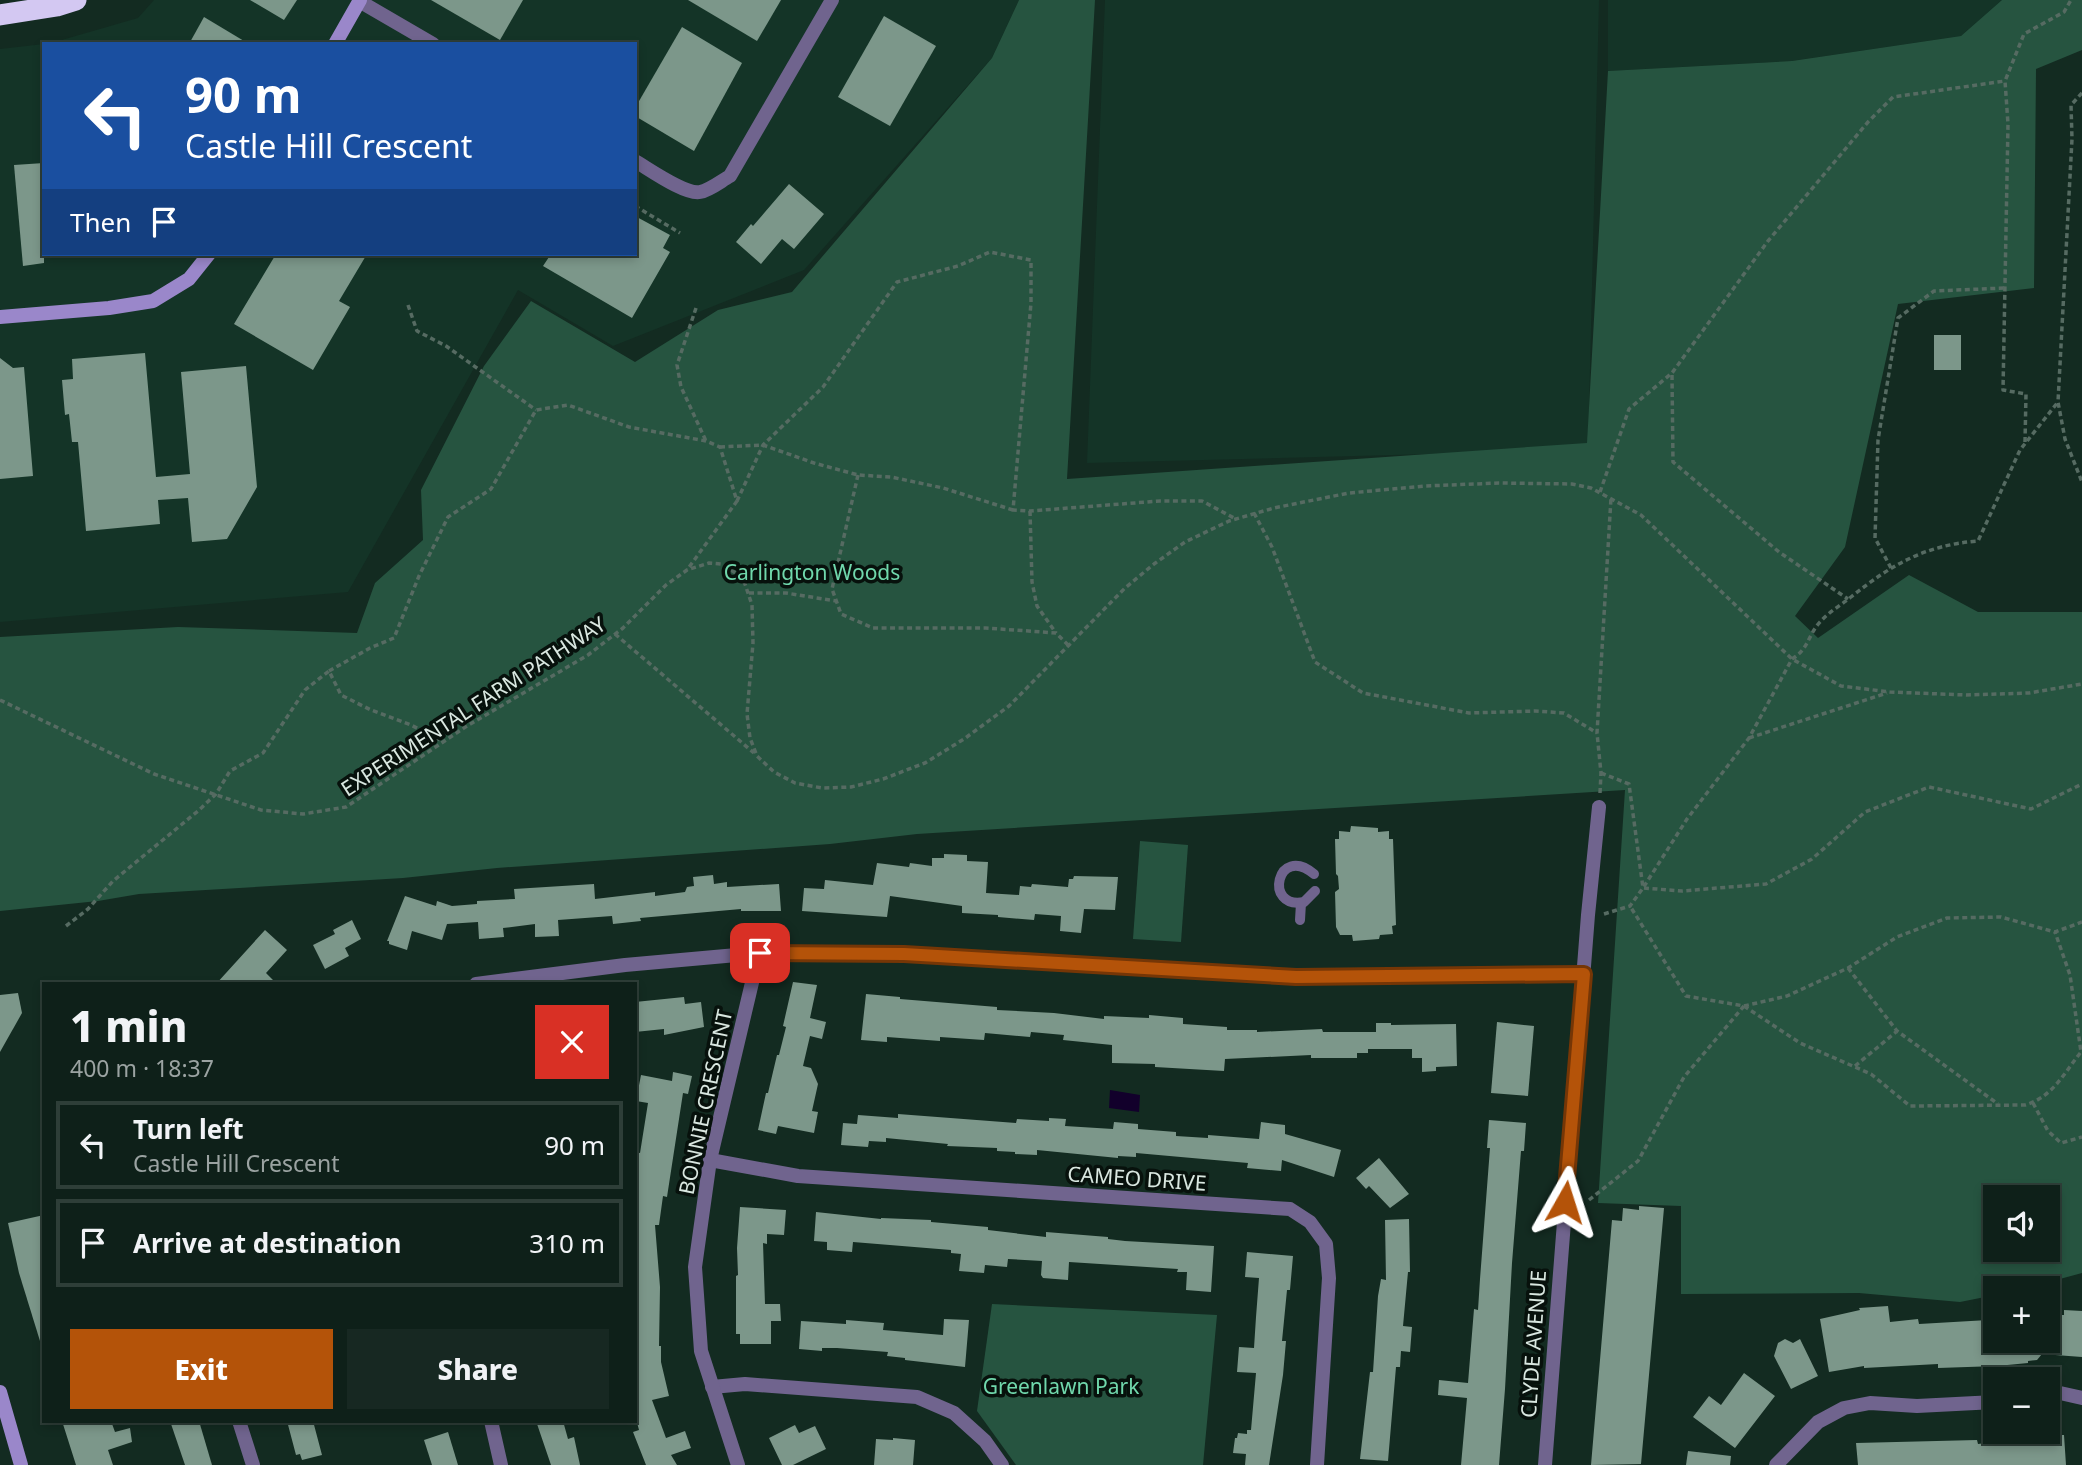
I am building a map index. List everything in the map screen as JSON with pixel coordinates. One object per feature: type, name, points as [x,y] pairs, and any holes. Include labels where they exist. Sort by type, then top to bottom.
[{"type":"highway","points":[[5,13],[57,6],[76,0]]},
{"type":"street","points":[[637,161],[694,192],[702,192],[730,176],[832,0]]},
{"type":"street","points":[[336,42],[360,1],[430,42]]},
{"type":"street","points":[[0,317],[153,301],[189,279],[207,256]]},
{"type":"street","name":"CLYDE AVENUE","points":[[1545,1465],[1588,915],[1599,807]]},
{"type":"street","points":[[492,982],[625,965],[760,953],[904,954],[1296,977],[1584,974]]},
{"type":"street","name":"BONNIE CRESCENT","points":[[738,1465],[701,1351],[695,1267],[710,1160],[760,953]]},
{"type":"street","name":"CAMEO DRIVE","points":[[710,1160],[798,1176],[1290,1209],[1310,1222],[1326,1244],[1329,1278],[1317,1465]]},
{"type":"street","points":[[712,1387],[745,1384],[917,1397],[954,1413],[985,1441],[1002,1465]]},
{"type":"street","points":[[0,1392],[20,1465]]},
{"type":"street","points":[[2060,1393],[2082,1398]]},
{"type":"street","points":[[1776,1465],[1818,1422],[1844,1408],[1870,1403],[1917,1406],[1983,1403]]},
{"type":"street","points":[[240,1423],[253,1465]]},
{"type":"street","points":[[491,1423],[501,1465]]},
{"type":"lane","points":[[1314,873],[1306,867],[1294,865],[1283,871],[1278,883],[1282,895],[1292,902],[1301,903],[1310,899],[1315,891]]},
{"type":"lane","points":[[1300,920],[1301,903]]},
{"type":"path","points":[[2025,444],[2026,394],[2003,390],[2008,124],[2005,81],[2024,34],[2064,12],[2071,0]]},
{"type":"path","points":[[1600,492],[1629,409],[1672,373],[1768,241],[1868,122],[1893,97],[2005,81]]},
{"type":"path","points":[[2082,93],[2071,105],[2058,402],[2065,439],[2082,482]]},
{"type":"path","points":[[637,207],[680,233]]},
{"type":"path","points":[[687,570],[737,501],[763,445],[823,387],[897,282],[958,266],[990,251],[1031,260],[1031,303],[1013,510]]},
{"type":"path","points":[[1891,568],[1875,538],[1875,524],[1878,440],[1898,318],[1934,292],[2005,288]]},
{"type":"path","points":[[408,305],[417,331],[446,346],[536,410],[568,405],[629,426],[706,440],[720,447],[763,445],[814,464],[858,475],[891,477],[943,488],[1013,510],[1202,501],[1236,519]]},
{"type":"path","points":[[695,308],[677,365],[681,387],[706,440]]},
{"type":"path","points":[[1672,373],[1673,463],[1779,552],[1848,599]]},
{"type":"path","points":[[1588,915],[1609,914],[1630,906],[1687,819],[1749,738],[1792,659],[1801,654],[1819,622],[1891,568],[1913,555],[1951,543],[1978,541],[2025,444],[2058,402]]},
{"type":"path","points":[[66,926],[88,909],[113,881],[216,794],[230,771],[263,753],[305,690],[329,671],[394,638],[419,576],[448,517],[491,489],[536,410]]},
{"type":"path","points":[[720,447],[737,501]]},
{"type":"path","points":[[858,475],[832,589],[841,614],[873,628],[986,628],[1056,633]]},
{"type":"path","points":[[615,634],[774,772],[795,783],[822,788],[851,787],[883,779],[925,763],[975,731],[1009,706],[1125,588],[1154,564],[1185,542],[1236,519],[1349,492],[1425,486],[1573,484],[1600,492],[1641,515],[1792,659],[1841,686],[1890,692],[1966,695],[2029,693],[2082,684]]},
{"type":"path","points":[[1599,807],[1601,773],[1597,733],[1611,498]]},
{"type":"path","points":[[1030,511],[1032,582],[1037,606],[1069,646]]},
{"type":"path","points":[[1254,513],[1272,547],[1315,662],[1363,693],[1469,713],[1564,713],[1597,733]]},
{"type":"path","name":"EXPERIMENTAL FARM PATHWAY","points":[[0,700],[154,774],[261,810],[303,814],[346,807],[467,726],[588,655],[615,634],[666,585],[687,570],[709,563],[721,564],[739,575],[749,593]]},
{"type":"path","points":[[757,756],[750,738],[747,714],[753,643],[749,593],[786,593],[836,601]]},
{"type":"path","points":[[329,671],[341,695],[444,742]]},
{"type":"path","points":[[1749,738],[1890,692]]},
{"type":"path","points":[[1601,773],[1629,784],[1643,888]]},
{"type":"path","points":[[1643,888],[1682,891],[1766,884],[1812,859],[1865,812],[1929,787],[2031,809],[2082,784]]},
{"type":"path","points":[[1630,906],[1686,996],[1744,1006],[1787,996],[1848,968],[1897,937],[1948,918],[2001,917],[2055,932],[2082,922]]},
{"type":"path","points":[[1744,1006],[1800,1043],[1871,1074],[1910,1106],[2025,1105],[2049,1093],[2082,1051],[2070,975],[2055,932]]},
{"type":"path","points":[[1848,968],[1897,1031],[1999,1104]]},
{"type":"path","points":[[1588,1200],[1637,1161],[1684,1077],[1744,1006]]},
{"type":"path","points":[[1855,1066],[1897,1031]]},
{"type":"path","points":[[2033,1103],[2048,1131],[2061,1143],[2082,1137]]},
{"type":"shaded area","points":[[154,0],[1019,0],[992,58],[804,270],[613,346],[518,290],[348,592],[0,622],[0,49],[42,44],[42,256],[637,256],[637,42],[55,42],[138,18]]},
{"type":"shaded area","points":[[1105,0],[1599,0],[1588,450],[1087,463]]},
{"type":"shaded area","points":[[1608,0],[2002,0],[1961,36],[1792,61],[1608,71]]},
{"type":"shaded area","points":[[1110,1090],[1140,1095],[1139,1112],[1109,1108]]},
{"type":"green space","name":"Carlington Woods","points":[[1019,0],[1095,0],[1067,479],[1587,443],[1608,71],[1792,61],[1961,36],[2002,0],[2082,0],[2082,50],[2036,69],[2034,288],[1898,304],[1845,547],[1795,616],[1818,638],[1909,575],[1978,612],[2082,612],[2082,1273],[2060,1279],[2060,1276],[1983,1276],[1983,1297],[1960,1302],[1859,1293],[1681,1294],[1681,1206],[1598,1203],[1625,790],[917,834],[830,844],[497,868],[403,878],[139,894],[0,911],[0,637],[178,627],[357,633],[375,583],[423,540],[421,490],[484,366],[531,301],[635,362],[718,310],[792,292],[992,58]]},
{"type":"green space","points":[[1140,841],[1188,845],[1181,942],[1133,939]]},
{"type":"green space","name":"Greenlawn Park","points":[[992,1304],[1217,1315],[1203,1465],[1016,1465],[977,1411]]},
{"type":"building","points":[[250,0],[297,0],[284,20]]},
{"type":"building","points":[[431,0],[523,0],[500,40]]},
{"type":"building","points":[[688,0],[781,0],[757,41]]},
{"type":"building","points":[[884,16],[936,46],[890,126],[838,97]]},
{"type":"building","points":[[204,17],[246,42],[190,42]]},
{"type":"building","points":[[682,27],[742,63],[694,151],[637,117],[637,105]]},
{"type":"building","points":[[42,163],[44,263],[23,266],[14,165]]},
{"type":"building","points":[[789,184],[824,214],[794,249],[782,239],[761,264],[736,242]]},
{"type":"building","points":[[637,217],[670,235],[663,248],[670,252],[632,318],[543,266],[550,256],[637,256]]},
{"type":"building","points":[[275,256],[366,256],[339,301],[350,307],[313,370],[234,324]]},
{"type":"building","points":[[1934,335],[1961,335],[1961,370],[1934,370]]},
{"type":"building","points":[[145,353],[156,477],[190,474],[181,372],[246,366],[257,487],[227,539],[192,542],[188,498],[158,500],[160,524],[86,531],[78,442],[72,442],[69,414],[65,415],[62,380],[73,379],[72,359]]},
{"type":"building","points":[[0,358],[13,368],[24,367],[33,476],[0,479]]},
{"type":"building","points":[[1351,826],[1378,828],[1378,832],[1389,831],[1389,839],[1393,839],[1396,925],[1392,926],[1393,934],[1380,935],[1379,939],[1353,941],[1352,935],[1340,935],[1336,927],[1335,892],[1339,889],[1335,839],[1339,839],[1339,831],[1350,832]]},
{"type":"building","points":[[944,854],[967,855],[967,861],[988,862],[986,893],[1019,895],[1020,886],[1031,887],[1032,884],[1068,887],[1069,879],[1074,876],[1118,877],[1115,910],[1084,909],[1081,933],[1060,931],[1061,916],[1035,914],[1034,920],[962,913],[962,906],[890,896],[887,917],[802,911],[804,888],[824,889],[825,880],[873,885],[877,863],[909,867],[910,863],[932,866],[932,858],[944,858]]},
{"type":"building","points":[[713,875],[714,884],[727,882],[727,887],[779,884],[781,911],[741,909],[640,918],[641,921],[613,924],[612,916],[558,920],[559,936],[535,937],[535,924],[503,928],[504,937],[479,939],[478,922],[447,924],[442,940],[412,931],[407,950],[387,941],[405,896],[436,906],[437,901],[452,906],[477,904],[477,901],[515,899],[514,889],[594,884],[595,899],[655,892],[655,896],[685,892],[687,887],[694,886],[693,877]]},
{"type":"building","points":[[352,920],[361,939],[345,948],[349,956],[325,969],[313,945],[335,934],[333,930]]},
{"type":"building","points":[[265,930],[287,950],[266,973],[275,982],[218,982]]},
{"type":"building","points":[[793,982],[817,985],[810,1018],[826,1022],[822,1039],[810,1036],[803,1066],[811,1068],[818,1084],[812,1111],[818,1112],[814,1133],[778,1126],[776,1134],[758,1130],[786,1027],[783,1026]]},
{"type":"building","points":[[18,993],[22,1013],[0,1052],[0,995]]},
{"type":"building","points":[[866,994],[997,1007],[997,1010],[1104,1019],[1104,1016],[1149,1018],[1149,1015],[1183,1018],[1183,1024],[1257,1032],[1322,1029],[1323,1032],[1376,1032],[1376,1023],[1456,1024],[1457,1066],[1436,1067],[1436,1071],[1422,1072],[1422,1058],[1412,1058],[1412,1049],[1368,1049],[1368,1053],[1357,1053],[1357,1058],[1311,1058],[1311,1055],[1225,1059],[1224,1071],[1155,1067],[1155,1064],[1112,1063],[1112,1045],[1063,1040],[1064,1035],[1031,1032],[1030,1037],[985,1033],[984,1040],[940,1037],[940,1041],[887,1037],[887,1042],[861,1040]]},
{"type":"building","points":[[684,997],[685,1004],[701,1002],[704,1027],[664,1035],[664,1029],[637,1032],[637,1002]]},
{"type":"building","points":[[1497,1022],[1534,1026],[1528,1096],[1491,1093]]},
{"type":"building","points":[[673,1072],[692,1076],[688,1094],[683,1093],[667,1197],[663,1196],[659,1225],[655,1225],[660,1287],[659,1346],[669,1396],[652,1400],[666,1438],[685,1431],[691,1448],[671,1455],[677,1465],[646,1465],[633,1432],[639,1430],[637,1152],[640,1153],[648,1103],[637,1101],[637,1096],[641,1075],[672,1081]]},
{"type":"building","points":[[898,1114],[1016,1123],[1017,1119],[1066,1119],[1065,1126],[1113,1129],[1114,1122],[1138,1124],[1138,1129],[1176,1132],[1176,1136],[1208,1138],[1208,1135],[1259,1139],[1261,1122],[1285,1125],[1285,1134],[1341,1150],[1334,1177],[1282,1160],[1281,1171],[1247,1168],[1248,1163],[1136,1153],[1136,1157],[1118,1158],[1037,1150],[1037,1155],[1015,1154],[997,1151],[997,1148],[947,1146],[948,1144],[886,1138],[886,1142],[869,1141],[868,1147],[841,1145],[843,1123],[857,1124],[858,1115],[898,1118]]},
{"type":"building","points":[[1489,1120],[1526,1123],[1524,1151],[1521,1151],[1512,1263],[1499,1465],[1461,1465],[1467,1398],[1438,1395],[1439,1380],[1468,1383],[1474,1309],[1478,1310],[1490,1148],[1487,1148]]},
{"type":"building","points":[[1379,1158],[1409,1194],[1390,1208],[1369,1186],[1366,1189],[1356,1178]]},
{"type":"building","points":[[1639,1206],[1664,1208],[1641,1464],[1591,1465],[1612,1220],[1622,1221],[1623,1208],[1639,1210]]},
{"type":"building","points":[[740,1207],[786,1210],[784,1235],[767,1234],[767,1244],[763,1243],[765,1304],[780,1304],[781,1321],[771,1321],[771,1344],[740,1344],[740,1334],[736,1334]]},
{"type":"building","points":[[816,1212],[881,1219],[931,1220],[1046,1237],[1046,1232],[1125,1241],[1214,1246],[1211,1292],[1186,1290],[1187,1272],[1177,1272],[1178,1269],[1069,1262],[1068,1280],[1043,1278],[1042,1261],[1008,1259],[1007,1267],[985,1265],[984,1273],[959,1271],[961,1254],[951,1253],[951,1250],[853,1242],[852,1252],[827,1250],[827,1242],[814,1241]]},
{"type":"building","points":[[42,1215],[42,1340],[19,1273],[8,1223]]},
{"type":"building","points":[[1409,1219],[1410,1272],[1403,1326],[1412,1327],[1410,1352],[1401,1351],[1400,1367],[1396,1367],[1388,1461],[1360,1459],[1370,1372],[1373,1372],[1378,1296],[1381,1279],[1386,1280],[1385,1220]]},
{"type":"building","points":[[1247,1252],[1293,1256],[1282,1341],[1286,1341],[1283,1375],[1269,1465],[1245,1465],[1246,1454],[1233,1453],[1238,1433],[1247,1434],[1247,1430],[1251,1430],[1256,1373],[1237,1372],[1239,1347],[1254,1348],[1259,1278],[1245,1277]]},
{"type":"building","points":[[1888,1306],[1890,1322],[1918,1319],[1919,1324],[1983,1320],[1983,1353],[2060,1353],[2060,1315],[2064,1315],[2064,1310],[2082,1311],[2082,1357],[2042,1354],[2037,1360],[2028,1363],[1997,1366],[1864,1366],[1829,1372],[1820,1319],[1860,1310],[1859,1308]]},
{"type":"building","points":[[944,1319],[969,1320],[965,1367],[905,1360],[887,1356],[888,1352],[837,1348],[822,1348],[822,1351],[799,1349],[801,1321],[884,1323],[883,1330],[943,1335]]},
{"type":"building","points":[[1785,1339],[1793,1343],[1800,1339],[1818,1376],[1791,1389],[1774,1356],[1778,1343]]},
{"type":"building","points":[[1744,1373],[1775,1396],[1735,1448],[1693,1417],[1709,1396],[1721,1405]]},
{"type":"building","points":[[63,1423],[112,1423],[115,1432],[130,1428],[132,1442],[108,1450],[113,1465],[76,1465]]},
{"type":"building","points":[[171,1423],[200,1423],[212,1465],[185,1465]]},
{"type":"building","points":[[288,1423],[314,1423],[322,1455],[302,1460],[300,1454],[296,1455]]},
{"type":"building","points":[[537,1423],[564,1423],[568,1439],[574,1437],[580,1465],[551,1465]]},
{"type":"building","points":[[795,1425],[799,1433],[815,1426],[826,1449],[793,1465],[782,1465],[769,1438]]},
{"type":"building","points":[[448,1432],[458,1465],[432,1465],[424,1440]]},
{"type":"building","points":[[2060,1435],[2064,1435],[2066,1465],[1858,1465],[1856,1443],[1977,1440],[1978,1444],[2060,1444]]},
{"type":"building","points":[[876,1439],[915,1440],[913,1465],[874,1465]]},
{"type":"building","points":[[1688,1451],[1731,1456],[1730,1465],[1686,1465]]},
{"type":"route","points":[[760,953],[904,954],[1296,977],[1584,974],[1565,1202]]}]
